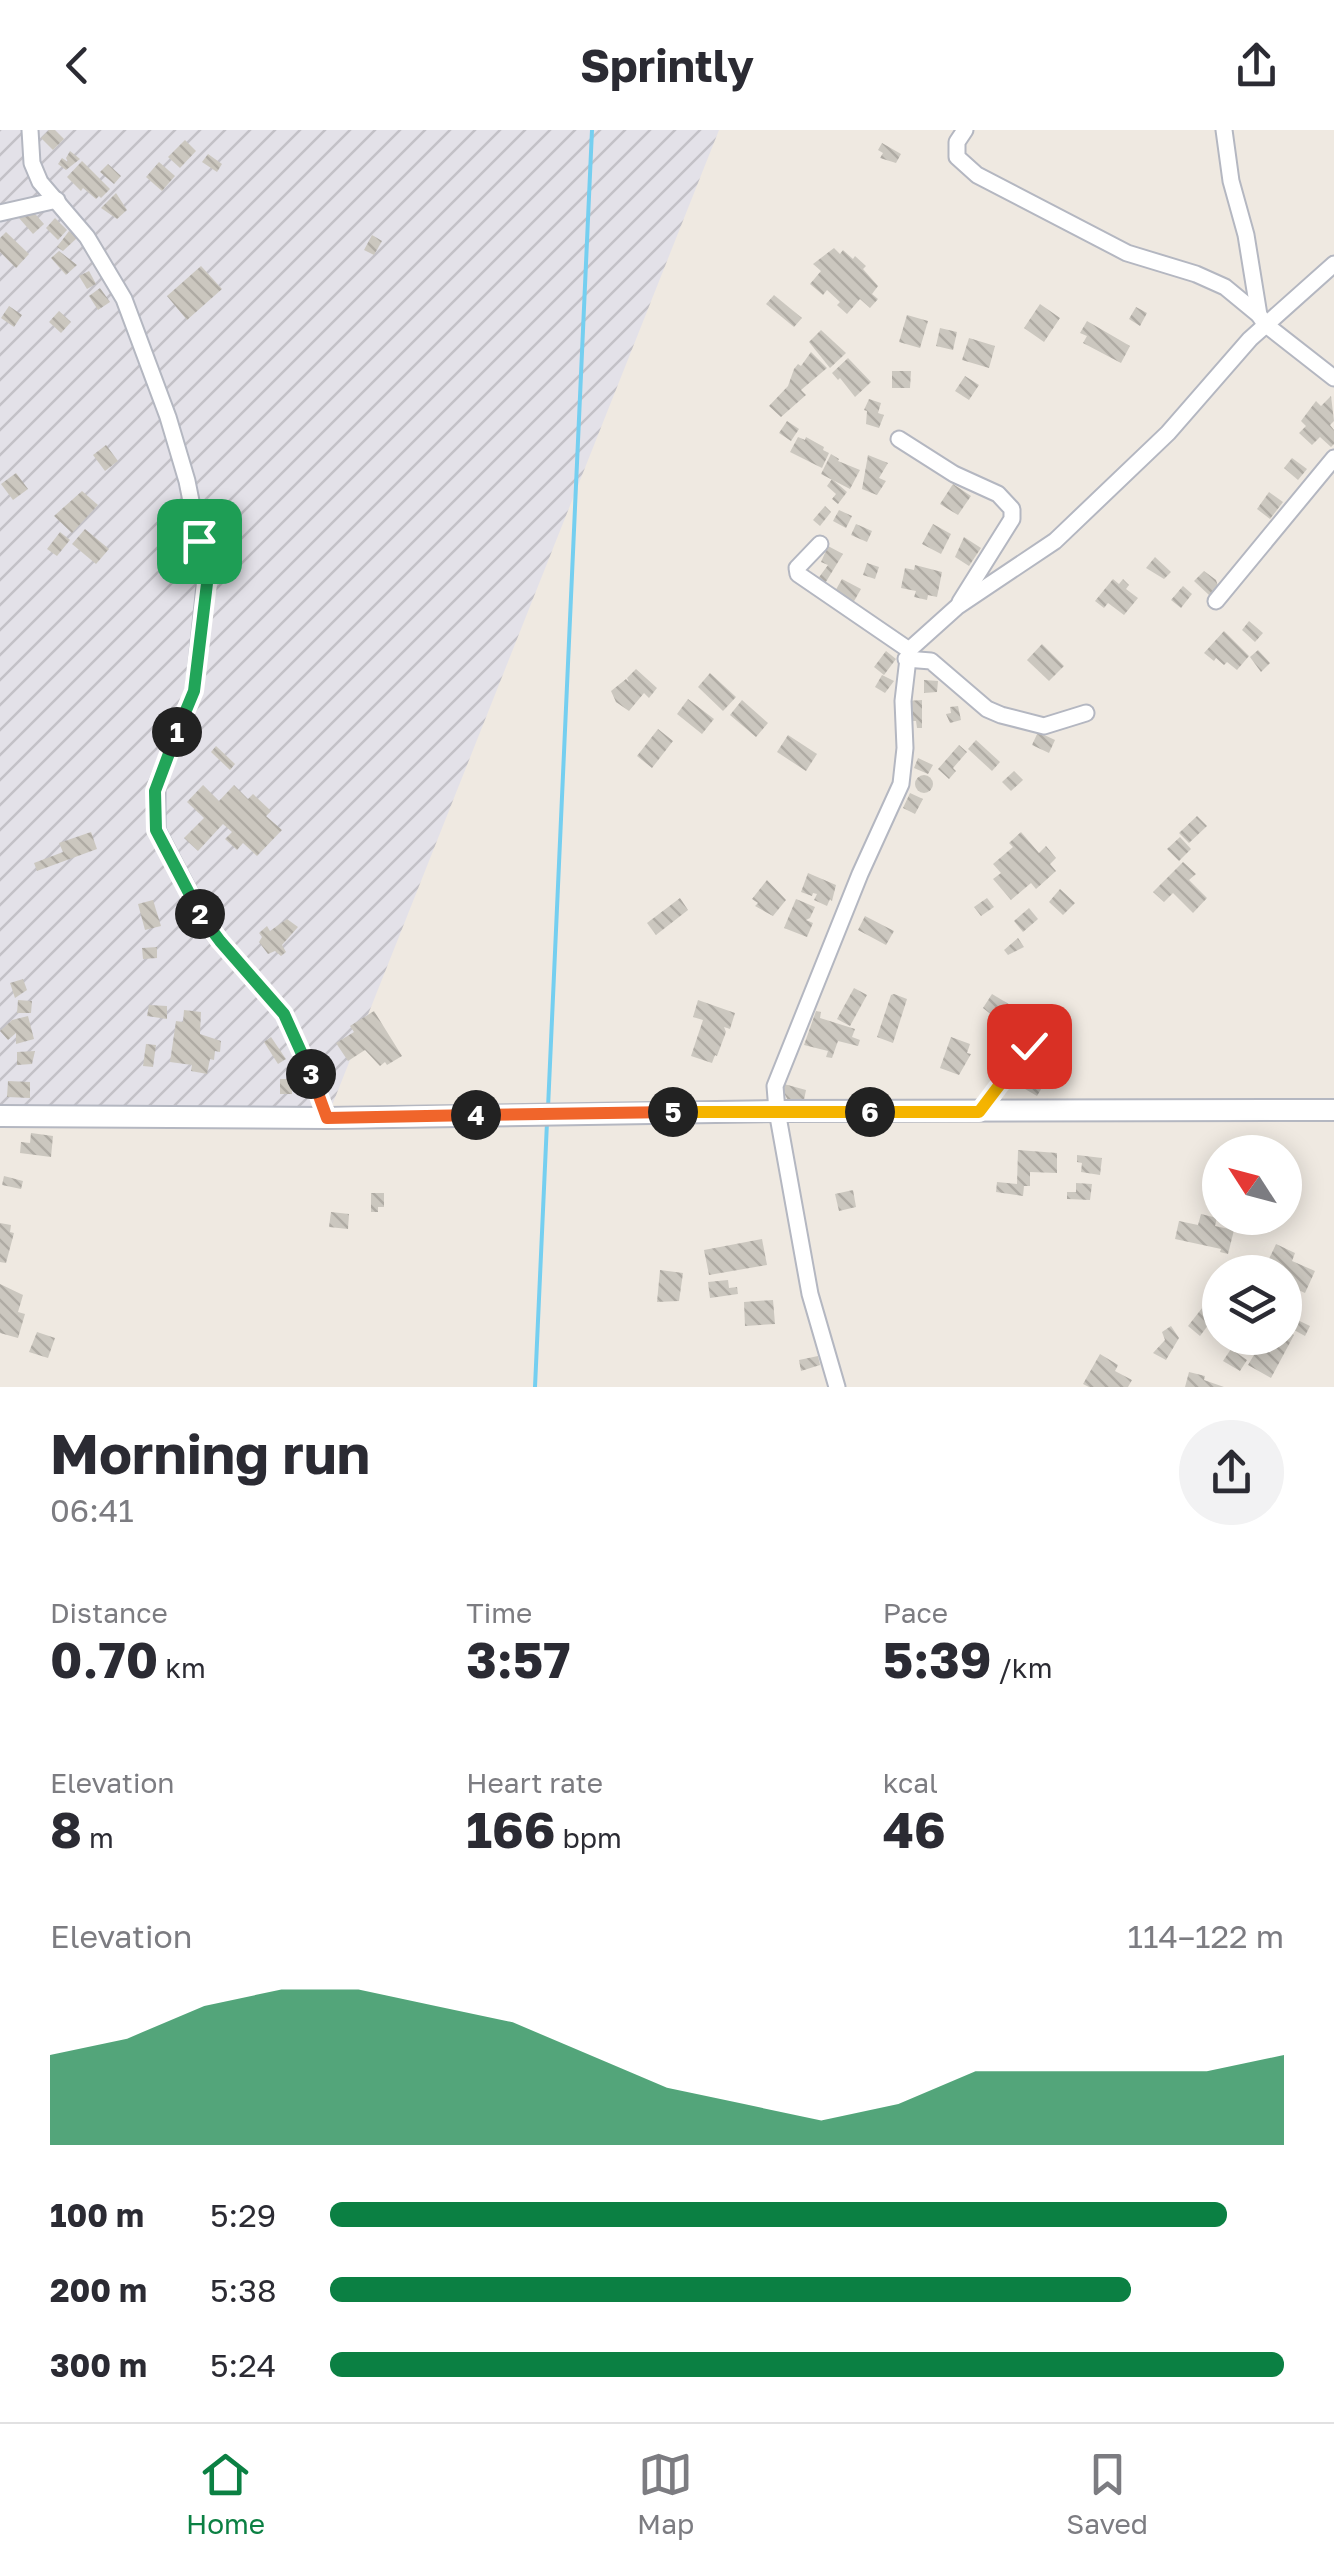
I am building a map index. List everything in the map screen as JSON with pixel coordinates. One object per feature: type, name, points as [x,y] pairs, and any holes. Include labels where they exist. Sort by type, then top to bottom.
[{"type":"street","points":[[30,130],[32,163],[40,182],[106,266],[124,299],[168,417],[207,566],[194,691],[157,784],[156,830],[208,926],[284,1014],[327,1118]]},
{"type":"street","points":[[965,130],[957,142],[957,158],[977,175],[1127,253],[1196,274],[1224,287],[1334,378]]},
{"type":"street","points":[[1224,130],[1231,181],[1262,319]]},
{"type":"street","points":[[0,213],[57,200]]},
{"type":"street","points":[[837,1387],[810,1294],[776,1111],[775,1086],[900,784],[904,766],[907,654],[958,606],[1069,528],[1168,433],[1262,319],[1284,311],[1334,264]]},
{"type":"street","points":[[899,438],[954,474],[998,494],[1012,509],[1012,520],[958,606]]},
{"type":"street","points":[[1216,601],[1334,458]]},
{"type":"street","points":[[820,544],[797,568],[798,574],[907,654],[931,661],[988,709],[1044,726],[1086,713]]},
{"type":"street","points":[[979,1112],[1029,1046]]},
{"type":"street","points":[[0,1116],[327,1118],[776,1111],[1334,1110]]},
{"type":"shaded area","points":[[0,130],[719,130],[327,1118],[0,1119]]},
{"type":"building","points":[[55,130],[64,139],[53,150],[41,138]]},
{"type":"building","points":[[185,140],[196,151],[180,168],[168,157]]},
{"type":"building","points":[[882,143],[901,154],[896,163],[880,158],[883,153],[878,150]]},
{"type":"building","points":[[70,151],[80,159],[66,170],[58,164],[62,158],[68,162]]},
{"type":"building","points":[[208,154],[222,164],[217,172],[202,162]]},
{"type":"building","points":[[82,161],[110,189],[101,198],[96,199],[83,188],[81,191],[67,177]]},
{"type":"building","points":[[159,162],[175,176],[162,191],[146,177]]},
{"type":"building","points":[[108,164],[121,176],[114,184],[100,172]]},
{"type":"building","points":[[116,193],[127,210],[117,219],[101,208]]},
{"type":"building","points":[[30,208],[44,224],[33,234],[19,218]]},
{"type":"building","points":[[55,218],[67,230],[58,240],[46,228]]},
{"type":"building","points":[[69,231],[77,238],[63,251],[57,247]]},
{"type":"building","points":[[6,232],[29,254],[16,268],[0,252],[0,238]]},
{"type":"building","points":[[372,235],[382,241],[374,255],[364,250]]},
{"type":"building","points":[[834,248],[853,259],[855,256],[878,286],[872,294],[878,299],[870,308],[860,299],[847,314],[827,290],[823,295],[810,284],[821,271],[813,264]]},
{"type":"building","points":[[59,251],[77,265],[66,275],[51,258]]},
{"type":"building","points":[[201,266],[222,289],[187,320],[167,296]]},
{"type":"building","points":[[89,271],[96,284],[87,289],[79,276]]},
{"type":"building","points":[[100,288],[110,302],[98,310],[89,296]]},
{"type":"building","points":[[774,295],[802,318],[794,327],[766,304]]},
{"type":"building","points":[[1040,304],[1060,318],[1044,342],[1024,328]]},
{"type":"building","points":[[9,306],[22,315],[14,327],[1,318]]},
{"type":"building","points":[[1136,307],[1147,313],[1140,326],[1129,319]]},
{"type":"building","points":[[59,311],[71,322],[61,333],[49,322]]},
{"type":"building","points":[[907,315],[928,321],[920,348],[899,342]]},
{"type":"building","points":[[1087,321],[1130,346],[1121,363],[1083,343],[1087,336],[1080,333]]},
{"type":"building","points":[[940,328],[957,332],[953,350],[936,346]]},
{"type":"building","points":[[821,330],[846,353],[830,368],[809,342]]},
{"type":"building","points":[[969,338],[995,346],[989,368],[962,360]]},
{"type":"building","points":[[811,352],[827,368],[801,390],[806,395],[781,417],[769,406]]},
{"type":"building","points":[[848,358],[871,382],[855,397],[832,373]]},
{"type":"building","points":[[892,371],[911,371],[910,388],[892,388]]},
{"type":"building","points":[[965,376],[979,385],[969,400],[955,391]]},
{"type":"building","points":[[1331,396],[1334,444],[1331,447],[1320,437],[1312,445],[1299,433],[1306,426],[1301,421],[1316,401],[1321,406]]},
{"type":"building","points":[[869,399],[881,403],[878,413],[884,415],[879,428],[866,424],[864,410]]},
{"type":"building","points":[[787,421],[799,429],[791,441],[779,433]]},
{"type":"building","points":[[798,437],[806,437],[829,453],[822,468],[790,452]]},
{"type":"building","points":[[106,445],[118,461],[105,471],[93,455]]},
{"type":"building","points":[[831,454],[860,470],[850,489],[821,474]]},
{"type":"building","points":[[868,455],[888,463],[879,478],[886,481],[877,495],[862,489]]},
{"type":"building","points":[[1292,458],[1307,469],[1298,480],[1284,468]]},
{"type":"building","points":[[16,473],[28,489],[13,500],[1,484]]},
{"type":"building","points":[[832,479],[847,492],[838,504],[832,499],[836,494],[827,486]]},
{"type":"building","points":[[953,484],[971,496],[958,515],[940,504]]},
{"type":"building","points":[[82,491],[98,505],[72,533],[54,516]]},
{"type":"building","points":[[1269,492],[1283,502],[1270,519],[1257,509]]},
{"type":"building","points":[[825,506],[831,512],[820,526],[813,520]]},
{"type":"building","points":[[839,510],[852,516],[846,528],[833,521]]},
{"type":"building","points":[[856,524],[872,531],[867,542],[851,535]]},
{"type":"building","points":[[933,524],[951,534],[941,554],[922,544]]},
{"type":"building","points":[[85,529],[109,549],[96,564],[72,544]]},
{"type":"building","points":[[60,532],[70,540],[57,556],[47,549]]},
{"type":"building","points":[[964,537],[981,548],[969,566],[955,557]]},
{"type":"building","points":[[828,546],[843,554],[824,585],[817,580],[828,565],[821,562]]},
{"type":"building","points":[[1155,557],[1171,572],[1164,579],[1146,568]]},
{"type":"building","points":[[867,563],[879,567],[875,579],[863,575]]},
{"type":"building","points":[[915,565],[942,572],[937,597],[914,597],[916,591],[901,588],[905,568],[914,570]]},
{"type":"building","points":[[1204,571],[1218,586],[1209,595],[1194,581]]},
{"type":"building","points":[[842,579],[861,589],[853,603],[834,593]]},
{"type":"building","points":[[1113,579],[1119,584],[1123,579],[1129,585],[1126,589],[1138,598],[1124,615],[1108,603],[1104,608],[1095,601]]},
{"type":"building","points":[[1183,586],[1192,594],[1181,608],[1171,600]]},
{"type":"building","points":[[1249,621],[1263,633],[1255,642],[1242,630]]},
{"type":"building","points":[[1224,631],[1249,656],[1237,670],[1204,653]]},
{"type":"building","points":[[1042,644],[1064,666],[1049,681],[1027,660]]},
{"type":"building","points":[[1258,650],[1270,663],[1261,672],[1250,657]]},
{"type":"building","points":[[886,651],[896,659],[884,675],[874,667]]},
{"type":"building","points":[[636,669],[657,688],[649,698],[644,693],[629,711],[616,702],[611,691],[626,679],[629,682],[627,678]]},
{"type":"building","points":[[710,673],[736,697],[723,711],[698,687]]},
{"type":"building","points":[[882,675],[894,681],[885,693],[875,687]]},
{"type":"building","points":[[924,680],[938,681],[937,692],[924,693]]},
{"type":"building","points":[[688,699],[714,719],[702,734],[677,714]]},
{"type":"building","points":[[742,700],[768,723],[756,737],[730,715]]},
{"type":"building","points":[[922,700],[922,728],[917,728],[916,721],[908,721],[907,701]]},
{"type":"building","points":[[958,706],[961,720],[950,723],[946,714],[951,713],[950,707]]},
{"type":"building","points":[[658,729],[673,741],[652,768],[637,756]]},
{"type":"building","points":[[1038,732],[1055,740],[1049,753],[1032,745]]},
{"type":"building","points":[[788,735],[817,754],[806,771],[777,752]]},
{"type":"building","points":[[976,740],[1000,762],[992,771],[968,749]]},
{"type":"building","points":[[959,745],[967,752],[949,779],[938,769]]},
{"type":"building","points":[[216,746],[235,764],[230,770],[211,752]]},
{"type":"building","points":[[918,758],[933,765],[928,774],[914,768]]},
{"type":"building","points":[[1014,771],[1023,780],[1011,791],[1002,782]]},
{"type":"building","points":[[924,775],[933,784],[924,793],[915,784]]},
{"type":"building","points":[[203,785],[219,801],[234,785],[248,799],[253,794],[271,811],[266,816],[282,830],[257,856],[243,843],[237,850],[225,839],[232,832],[223,824],[198,851],[184,838],[204,818],[187,802]]},
{"type":"building","points":[[910,793],[923,799],[915,814],[903,808]]},
{"type":"building","points":[[1197,816],[1207,826],[1189,843],[1179,833]]},
{"type":"building","points":[[91,832],[97,849],[37,871],[34,863],[63,852],[59,843]]},
{"type":"building","points":[[1021,832],[1039,853],[1046,846],[1056,858],[1050,864],[1056,871],[1036,889],[1031,883],[1011,900],[993,879],[1001,873],[993,864],[1013,847],[1009,843]]},
{"type":"building","points":[[1180,837],[1191,849],[1179,861],[1167,849]]},
{"type":"building","points":[[1183,862],[1196,874],[1189,880],[1207,898],[1193,913],[1173,893],[1164,902],[1153,892]]},
{"type":"building","points":[[808,873],[836,885],[827,906],[814,900],[817,894],[801,892]]},
{"type":"building","points":[[767,880],[786,900],[773,916],[755,906],[758,903],[752,899]]},
{"type":"building","points":[[1060,889],[1075,903],[1063,915],[1049,902]]},
{"type":"building","points":[[680,898],[688,910],[656,935],[647,923]]},
{"type":"building","points":[[987,898],[994,907],[981,916],[974,907]]},
{"type":"building","points":[[796,899],[815,907],[806,920],[813,923],[807,937],[784,928]]},
{"type":"building","points":[[153,900],[161,926],[145,930],[138,904]]},
{"type":"building","points":[[1029,908],[1038,919],[1023,932],[1014,921]]},
{"type":"building","points":[[865,916],[894,931],[886,945],[858,930]]},
{"type":"building","points":[[287,919],[298,927],[282,945],[286,952],[281,956],[275,951],[268,954],[259,942],[259,933],[267,926],[270,931]]},
{"type":"building","points":[[1018,938],[1024,947],[1008,955],[1004,950]]},
{"type":"building","points":[[157,947],[157,958],[143,959],[142,948]]},
{"type":"building","points":[[23,979],[27,990],[15,998],[10,983]]},
{"type":"building","points":[[854,988],[867,995],[850,1026],[837,1019]]},
{"type":"building","points":[[894,994],[907,999],[893,1043],[877,1037]]},
{"type":"building","points":[[992,994],[1012,1006],[1002,1023],[983,1008]]},
{"type":"building","points":[[18,1000],[32,1001],[31,1013],[17,1013]]},
{"type":"building","points":[[698,1000],[735,1013],[730,1029],[724,1027],[726,1032],[712,1063],[691,1056],[703,1020],[693,1017]]},
{"type":"building","points":[[149,1005],[167,1006],[167,1019],[147,1016]]},
{"type":"building","points":[[184,1010],[201,1012],[200,1034],[221,1041],[220,1052],[215,1051],[214,1060],[210,1059],[207,1074],[191,1071],[192,1065],[170,1062],[176,1021],[183,1022]]},
{"type":"building","points":[[374,1011],[402,1056],[380,1066],[365,1050],[348,1061],[336,1043],[354,1032],[350,1026]]},
{"type":"building","points":[[816,1011],[821,1012],[820,1018],[855,1029],[852,1037],[860,1040],[858,1046],[838,1041],[832,1058],[826,1057],[828,1051],[804,1045]]},
{"type":"building","points":[[28,1016],[34,1039],[16,1044],[16,1033],[8,1040],[0,1031],[12,1020]]},
{"type":"building","points":[[1053,1031],[1067,1043],[1054,1060],[1039,1050]]},
{"type":"building","points":[[271,1037],[286,1059],[278,1064],[264,1042]]},
{"type":"building","points":[[951,1037],[970,1044],[967,1053],[971,1054],[959,1075],[940,1068]]},
{"type":"building","points":[[146,1044],[156,1045],[153,1067],[143,1066]]},
{"type":"building","points":[[35,1051],[32,1064],[17,1065],[17,1052]]},
{"type":"building","points":[[1034,1062],[1050,1074],[1037,1096],[1020,1086]]},
{"type":"building","points":[[280,1079],[292,1079],[292,1094],[280,1094]]},
{"type":"building","points":[[8,1081],[30,1082],[30,1098],[7,1097]]},
{"type":"building","points":[[784,1084],[806,1090],[804,1100],[788,1100],[782,1090]]},
{"type":"building","points":[[31,1133],[53,1136],[51,1157],[20,1153],[21,1142],[30,1143]]},
{"type":"building","points":[[1018,1150],[1057,1153],[1057,1173],[1030,1172],[1030,1186],[1024,1186],[1023,1196],[996,1192],[997,1182],[1017,1184]]},
{"type":"building","points":[[1077,1155],[1102,1158],[1100,1175],[1081,1172],[1082,1163],[1077,1162]]},
{"type":"building","points":[[4,1176],[23,1181],[21,1189],[2,1185]]},
{"type":"building","points":[[1076,1183],[1092,1184],[1090,1200],[1067,1199],[1067,1192],[1076,1192]]},
{"type":"building","points":[[853,1190],[856,1207],[839,1211],[835,1194]]},
{"type":"building","points":[[371,1193],[384,1193],[384,1207],[378,1207],[378,1212],[371,1212]]},
{"type":"building","points":[[331,1212],[349,1214],[348,1229],[329,1227]]},
{"type":"building","points":[[1202,1214],[1202,1235],[1233,1235],[1228,1254],[1175,1239],[1179,1221],[1198,1225]]},
{"type":"building","points":[[0,1223],[11,1225],[10,1232],[14,1233],[6,1263],[0,1262]]},
{"type":"building","points":[[762,1239],[767,1265],[709,1275],[704,1250]]},
{"type":"building","points":[[1276,1244],[1295,1253],[1294,1255],[1271,1255]]},
{"type":"building","points":[[1302,1265],[1315,1271],[1305,1293],[1302,1292]]},
{"type":"building","points":[[660,1270],[683,1273],[679,1301],[657,1302]]},
{"type":"building","points":[[728,1280],[729,1288],[737,1287],[738,1294],[710,1298],[708,1282]]},
{"type":"building","points":[[0,1284],[23,1295],[18,1312],[25,1314],[18,1338],[0,1333]]},
{"type":"building","points":[[773,1300],[775,1324],[745,1326],[744,1302]]},
{"type":"building","points":[[1202,1308],[1200,1336],[1188,1326]]},
{"type":"building","points":[[1302,1322],[1310,1326],[1305,1336],[1302,1334]]},
{"type":"building","points":[[1171,1326],[1179,1338],[1166,1360],[1153,1353],[1165,1340],[1162,1332]]},
{"type":"building","points":[[37,1332],[55,1338],[48,1358],[29,1352]]},
{"type":"building","points":[[1100,1354],[1118,1365],[1115,1371],[1132,1380],[1128,1387],[1083,1384]]},
{"type":"building","points":[[1227,1355],[1240,1355],[1247,1360],[1240,1371],[1223,1361]]},
{"type":"building","points":[[1254,1355],[1283,1355],[1271,1378],[1248,1365]]},
{"type":"building","points":[[818,1356],[820,1365],[801,1371],[799,1360]]},
{"type":"building","points":[[1189,1372],[1205,1376],[1204,1380],[1224,1387],[1185,1387]]},
{"type":"waterway","points":[[548,1108],[592,130]]},
{"type":"waterway","points":[[535,1387],[547,1122]]},
{"type":"route","points":[[199,541],[208,575],[194,691],[155,791],[156,830],[208,926],[284,1014],[327,1118],[979,1112],[1029,1046]]}]
